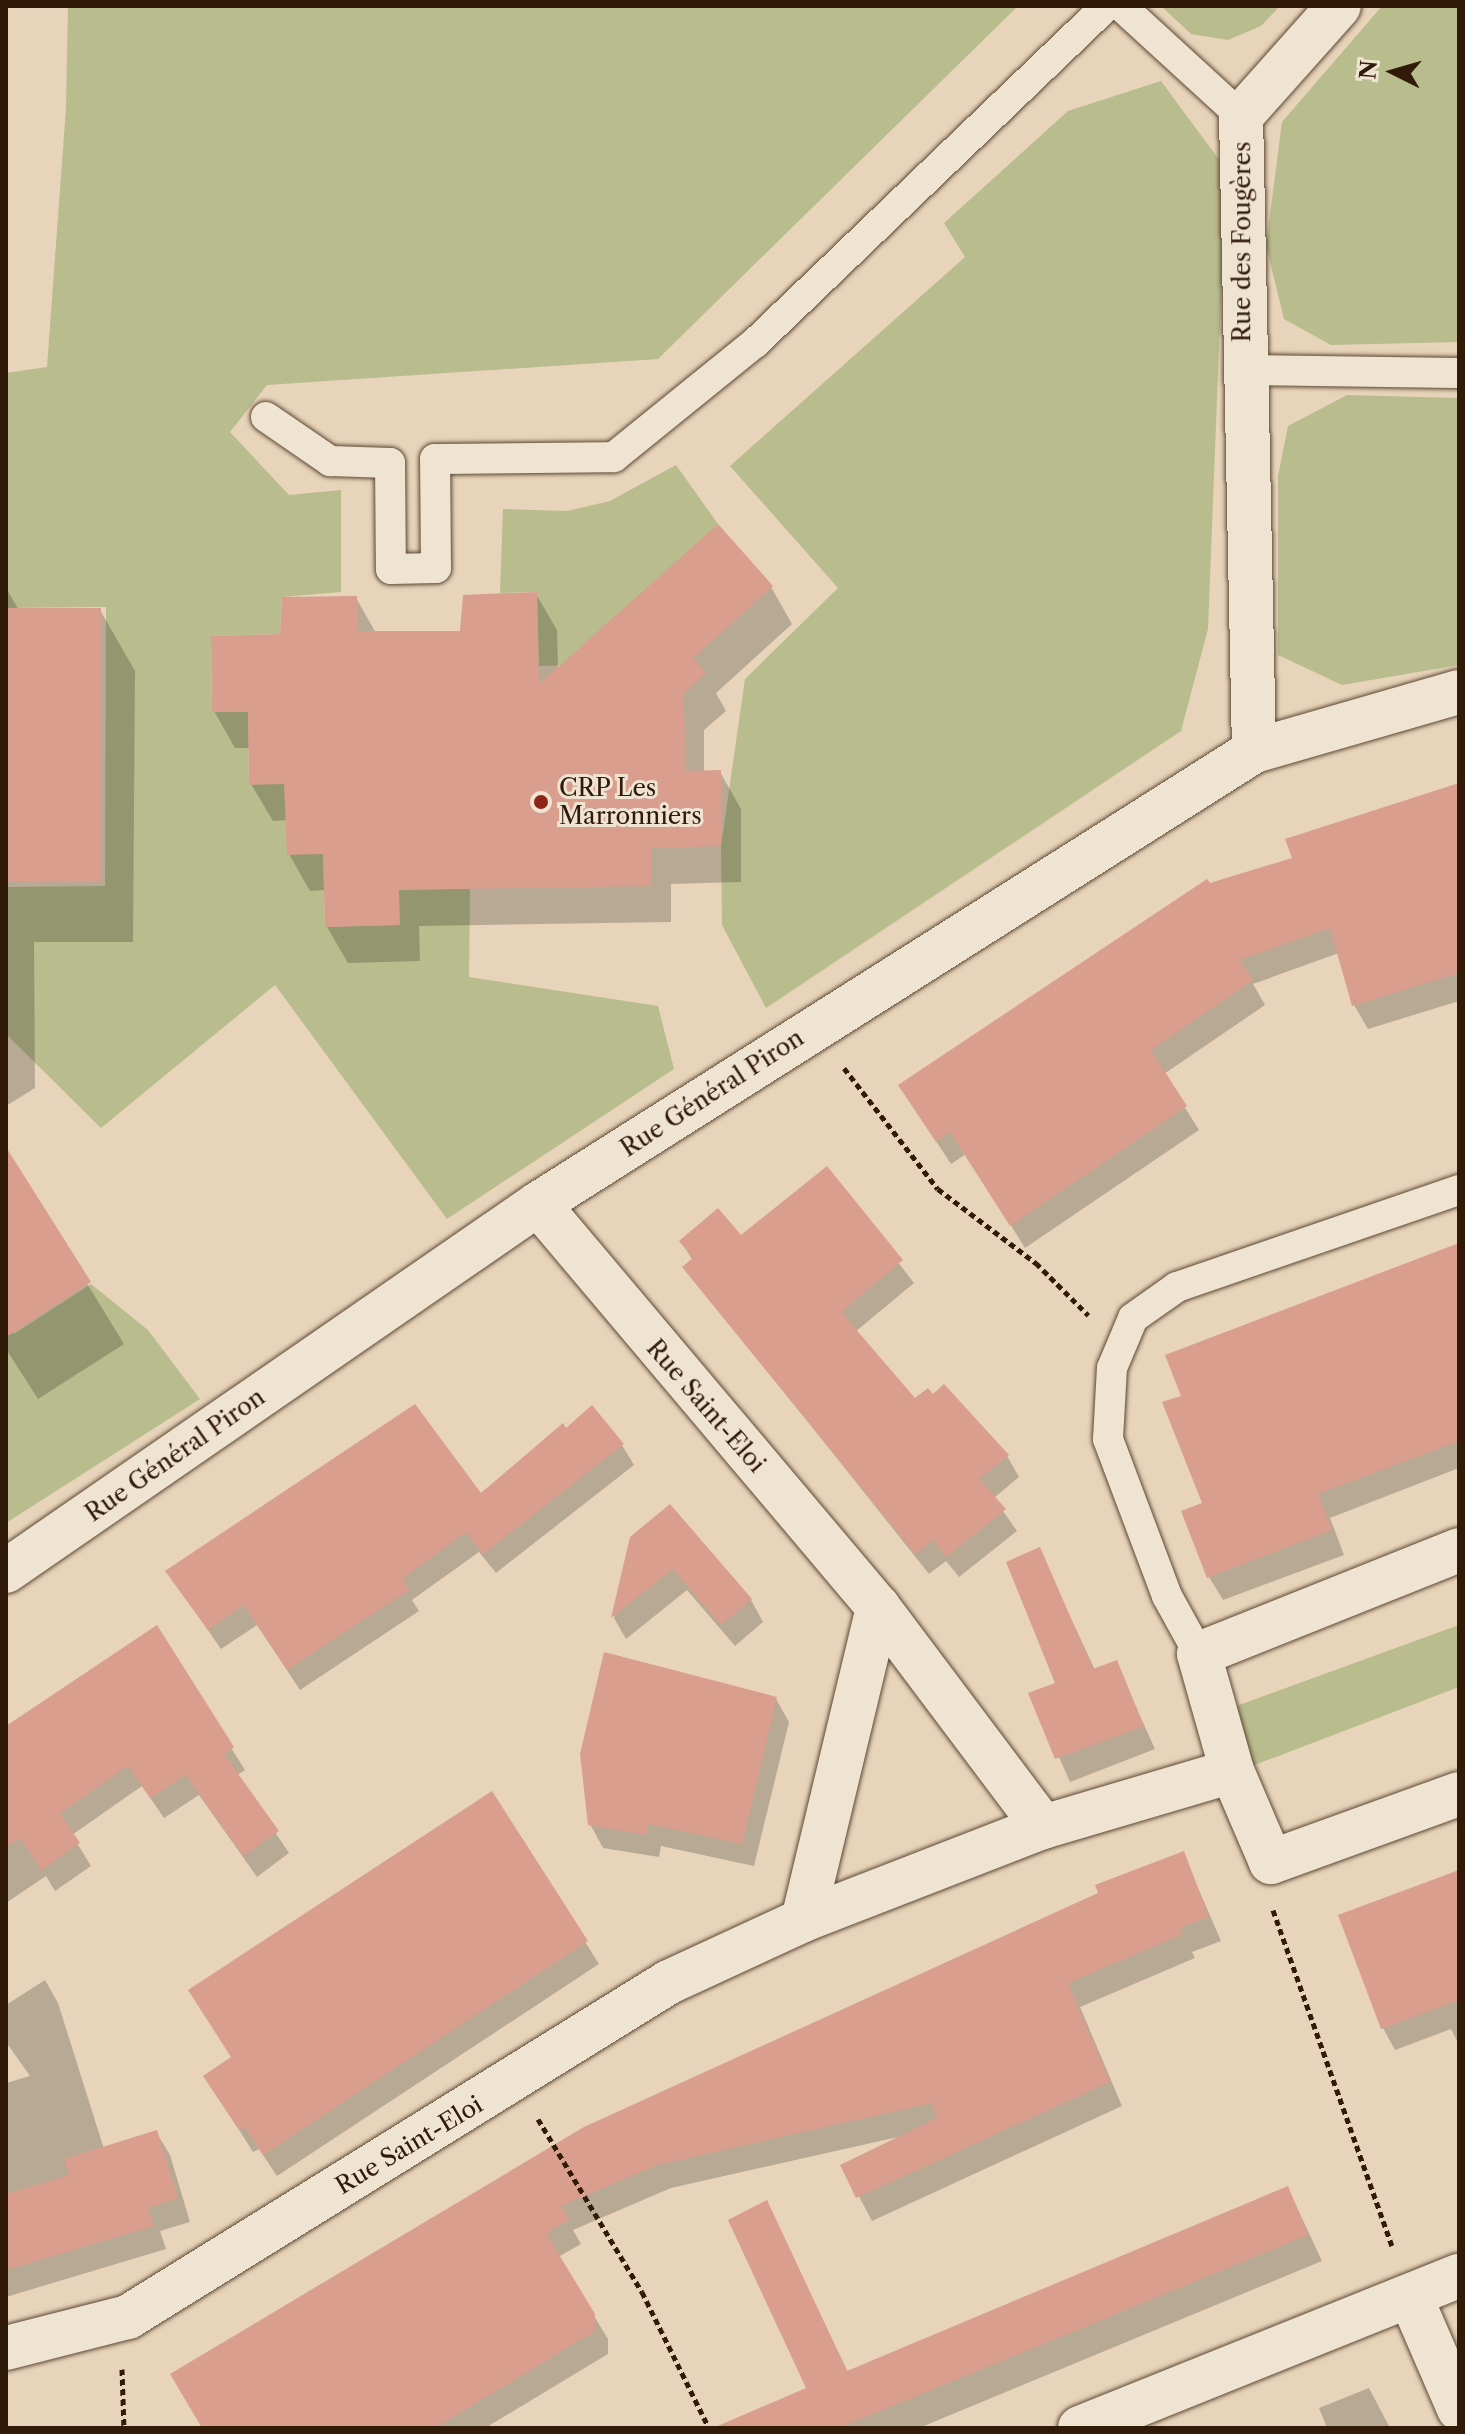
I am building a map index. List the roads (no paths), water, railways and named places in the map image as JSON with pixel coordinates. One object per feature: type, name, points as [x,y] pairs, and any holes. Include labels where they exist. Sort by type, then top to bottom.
[{"type":"street","name":"Rue des Fougères","points":[[1254,751],[1243,370],[1241,116],[1339,6]]},
{"type":"street","name":"Rue Général Piron","points":[[6,1571],[538,1204],[1254,751],[1459,692]]},
{"type":"street","name":"Rue Saint-Eloi","points":[[538,1204],[878,1607],[1043,1827]]},
{"type":"street","points":[[1459,1550],[1199,1654],[1232,1771],[1271,1862],[1459,1794]]},
{"type":"street","points":[[803,1920],[878,1607]]},
{"type":"street","name":"Rue Saint-Eloi","points":[[6,2348],[128,2317],[669,1982],[803,1920],[1043,1827],[1232,1771]]},
{"type":"street","points":[[1080,2428],[1411,2298],[1459,2276]]},
{"type":"street","points":[[1411,2298],[1459,2409]]},
{"type":"lane","points":[[266,417],[330,461],[390,463],[435,459],[614,457],[755,343],[1107,6]]},
{"type":"lane","points":[[1121,6],[1241,116]]},
{"type":"lane","name":"Rue des Fougères","points":[[1243,370],[1459,373]]},
{"type":"lane","points":[[390,463],[391,569],[436,568],[435,459]]},
{"type":"lane","points":[[1199,1654],[1167,1596],[1108,1439],[1112,1368],[1133,1318],[1177,1287],[1459,1190]]},
{"type":"place","name":"CRP Les Marronniers","points":[[541,802]]}]
